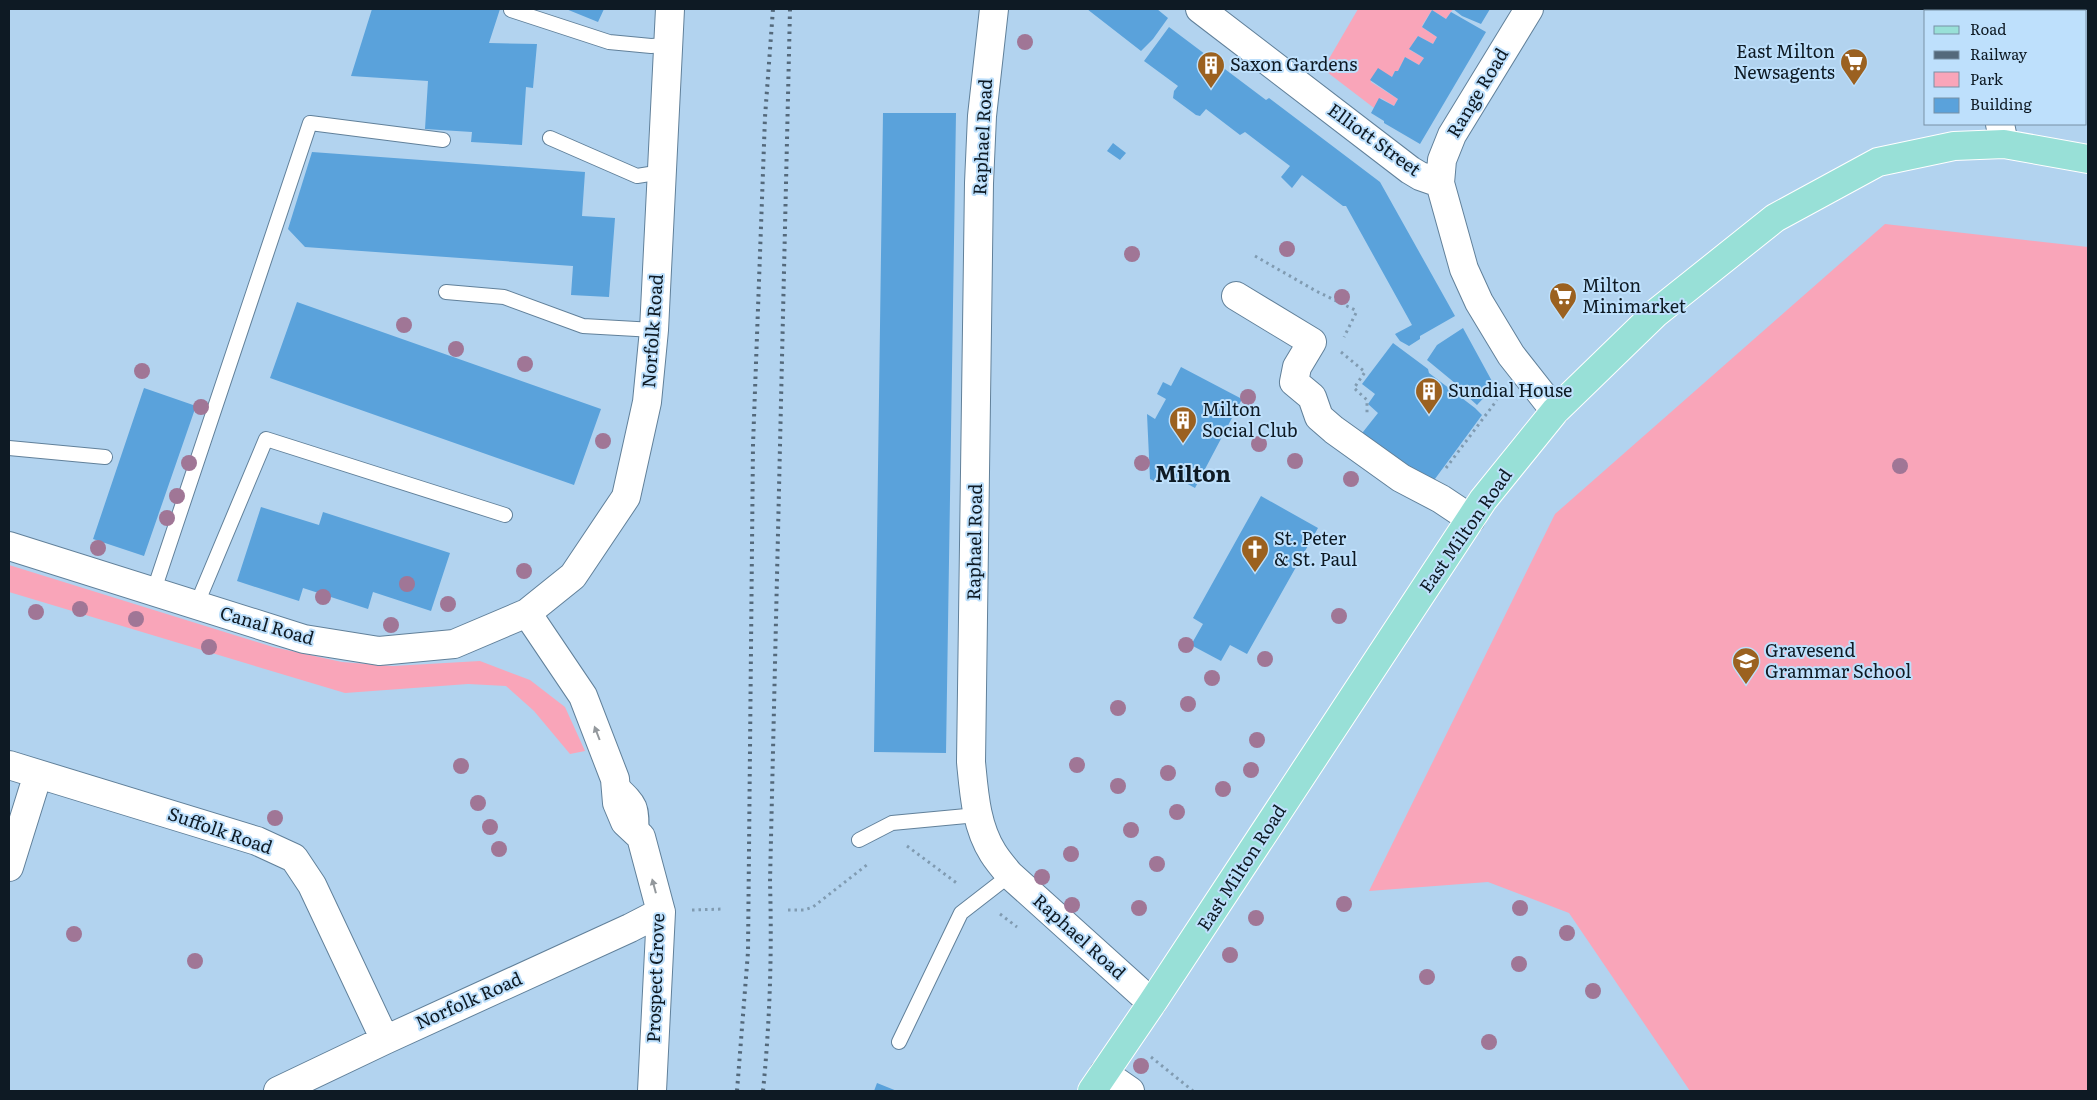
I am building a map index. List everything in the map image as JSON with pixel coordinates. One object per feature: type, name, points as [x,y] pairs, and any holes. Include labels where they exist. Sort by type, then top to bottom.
[{"type":"main road","name":"East Milton Road","points":[[1098,1082],[1152,1004],[1483,500],[1555,411],[1656,313],[1775,218],[1878,162],[2002,134],[2088,159]]},
{"type":"street","name":"Norfolk Road","points":[[527,613],[573,576],[626,497],[647,402],[654,330],[670,9]]},
{"type":"street","name":"Raphael Road","points":[[994,9],[982,116],[979,183],[971,762],[977,815],[992,852],[1010,875],[1152,1004]]},
{"type":"street","name":"Elliott Street","points":[[1200,9],[1410,170],[1420,176],[1440,183],[1464,269],[1479,302],[1511,355],[1555,411]]},
{"type":"street","name":"Range Road","points":[[1440,183],[1442,160],[1452,135],[1529,9]]},
{"type":"street","points":[[1236,296],[1312,342],[1297,367],[1294,382],[1312,398],[1319,417],[1401,478],[1430,493],[1471,519]]},
{"type":"street","name":"Canal Road","points":[[9,546],[153,593],[304,639],[379,651],[454,644],[527,613]]},
{"type":"street","name":"Prospect Grove","points":[[527,613],[583,696],[615,779],[617,803],[625,822],[641,837],[661,912],[652,1091]]},
{"type":"street","name":"Suffolk Road","points":[[9,764],[257,841],[294,858],[312,885],[385,1040]]},
{"type":"street","points":[[9,867],[38,774]]},
{"type":"street","name":"Norfolk Road","points":[[278,1091],[661,912]]},
{"type":"street","points":[[1098,1082],[1130,1091]]},
{"type":"lane","points":[[511,10],[609,42],[651,46],[668,45]]},
{"type":"lane","points":[[153,593],[310,124],[443,140]]},
{"type":"lane","points":[[550,138],[637,176],[662,172]]},
{"type":"lane","points":[[446,292],[504,296],[583,326],[654,330]]},
{"type":"lane","points":[[196,606],[266,439],[506,515]]},
{"type":"lane","points":[[9,448],[105,457]]},
{"type":"lane","points":[[859,840],[892,823],[977,815]]},
{"type":"lane","points":[[899,1042],[961,913],[1010,875]]},
{"type":"path","points":[[1430,493],[1456,454],[1497,400]]},
{"type":"path","points":[[902,842],[1018,927]]},
{"type":"path","points":[[788,910],[811,908],[830,894]]},
{"type":"path","points":[[1148,1054],[1193,1091]]},
{"type":"green space","points":[[1358,9],[1453,9],[1446,19],[1432,10],[1423,24],[1422,27],[1437,37],[1433,44],[1418,36],[1410,48],[1410,50],[1424,58],[1419,65],[1405,57],[1398,71],[1395,71],[1392,77],[1371,79],[1371,82],[1398,99],[1394,106],[1381,98],[1374,108],[1323,69]]},
{"type":"green space","name":"Gravesend Grammar School","points":[[1885,224],[2088,247],[2088,1091],[1690,1091],[1569,913],[1488,882],[1369,891],[1555,514]]},
{"type":"green space","points":[[9,565],[273,647],[342,662],[393,666],[480,661],[530,680],[565,707],[585,751],[570,754],[534,711],[506,686],[468,684],[345,693],[9,592]]},
{"type":"building","points":[[372,9],[500,9],[489,43],[537,44],[533,88],[526,87],[522,145],[471,142],[472,132],[425,129],[428,81],[351,76]]},
{"type":"building","points":[[566,9],[604,9],[598,22]]},
{"type":"building","points":[[1087,9],[1157,9],[1168,18],[1153,39],[1141,51]]},
{"type":"building","points":[[1453,9],[1490,9],[1481,24],[1462,16]]},
{"type":"building","points":[[1432,10],[1446,19],[1451,12],[1486,32],[1420,144],[1384,123],[1384,121],[1371,113],[1379,98],[1394,106],[1398,99],[1370,80],[1378,68],[1392,77],[1395,71],[1398,71],[1405,57],[1419,65],[1424,58],[1409,49],[1418,36],[1433,44],[1437,37],[1422,27]]},
{"type":"building","points":[[1169,27],[1266,100],[1269,98],[1380,182],[1455,316],[1420,336],[1420,339],[1409,346],[1400,341],[1395,334],[1412,325],[1346,206],[1343,206],[1302,175],[1292,188],[1281,177],[1290,166],[1245,132],[1240,135],[1206,109],[1200,116],[1196,115],[1173,98],[1174,91],[1178,86],[1144,61]]},
{"type":"building","points":[[883,113],[956,113],[946,753],[874,752]]},
{"type":"building","points":[[1113,143],[1126,153],[1120,160],[1107,151]]},
{"type":"building","points":[[312,152],[585,172],[582,216],[615,218],[609,297],[571,295],[573,266],[305,247],[288,229]]},
{"type":"building","points":[[297,302],[601,409],[574,485],[270,378]]},
{"type":"building","points":[[1463,328],[1493,383],[1491,390],[1477,405],[1467,396],[1467,393],[1427,360],[1437,345]]},
{"type":"building","name":"Sundial House","points":[[1393,343],[1428,369],[1429,373],[1482,415],[1432,483],[1359,437],[1378,413],[1368,404],[1375,394],[1362,384]]},
{"type":"building","name":"Milton Social Club","points":[[1181,367],[1242,399],[1195,488],[1160,469],[1154,481],[1150,479],[1147,414],[1155,419],[1166,399],[1157,394],[1163,382],[1171,386]]},
{"type":"building","points":[[144,388],[196,406],[144,556],[93,539]]},
{"type":"building","name":"St. Peter & St. Paul","points":[[1261,496],[1318,528],[1247,654],[1230,645],[1221,661],[1191,645],[1203,624],[1193,618]]},
{"type":"building","points":[[261,507],[319,525],[323,512],[450,553],[431,611],[373,592],[368,609],[303,588],[299,601],[237,581]]},
{"type":"building","points":[[877,1083],[897,1091],[874,1091]]},
{"type":"railway","points":[[737,1091],[748,952],[753,445],[765,117],[773,9]]},
{"type":"railway","points":[[763,1091],[770,986],[770,882],[790,9]]},
{"type":"place","name":"East Milton Newsagents","points":[[1854,86]]},
{"type":"place","name":"Saxon Gardens","points":[[1211,89]]},
{"type":"place","name":"Milton Minimarket","points":[[1563,320]]},
{"type":"place","name":"Sundial House","points":[[1429,415]]},
{"type":"place","name":"Milton Social Club","points":[[1183,444]]},
{"type":"place","name":"St. Peter & St. Paul","points":[[1255,573]]},
{"type":"place","name":"Gravesend Grammar School","points":[[1746,685]]},
{"type":"district","name":"Milton","points":[[1193,474]]}]
